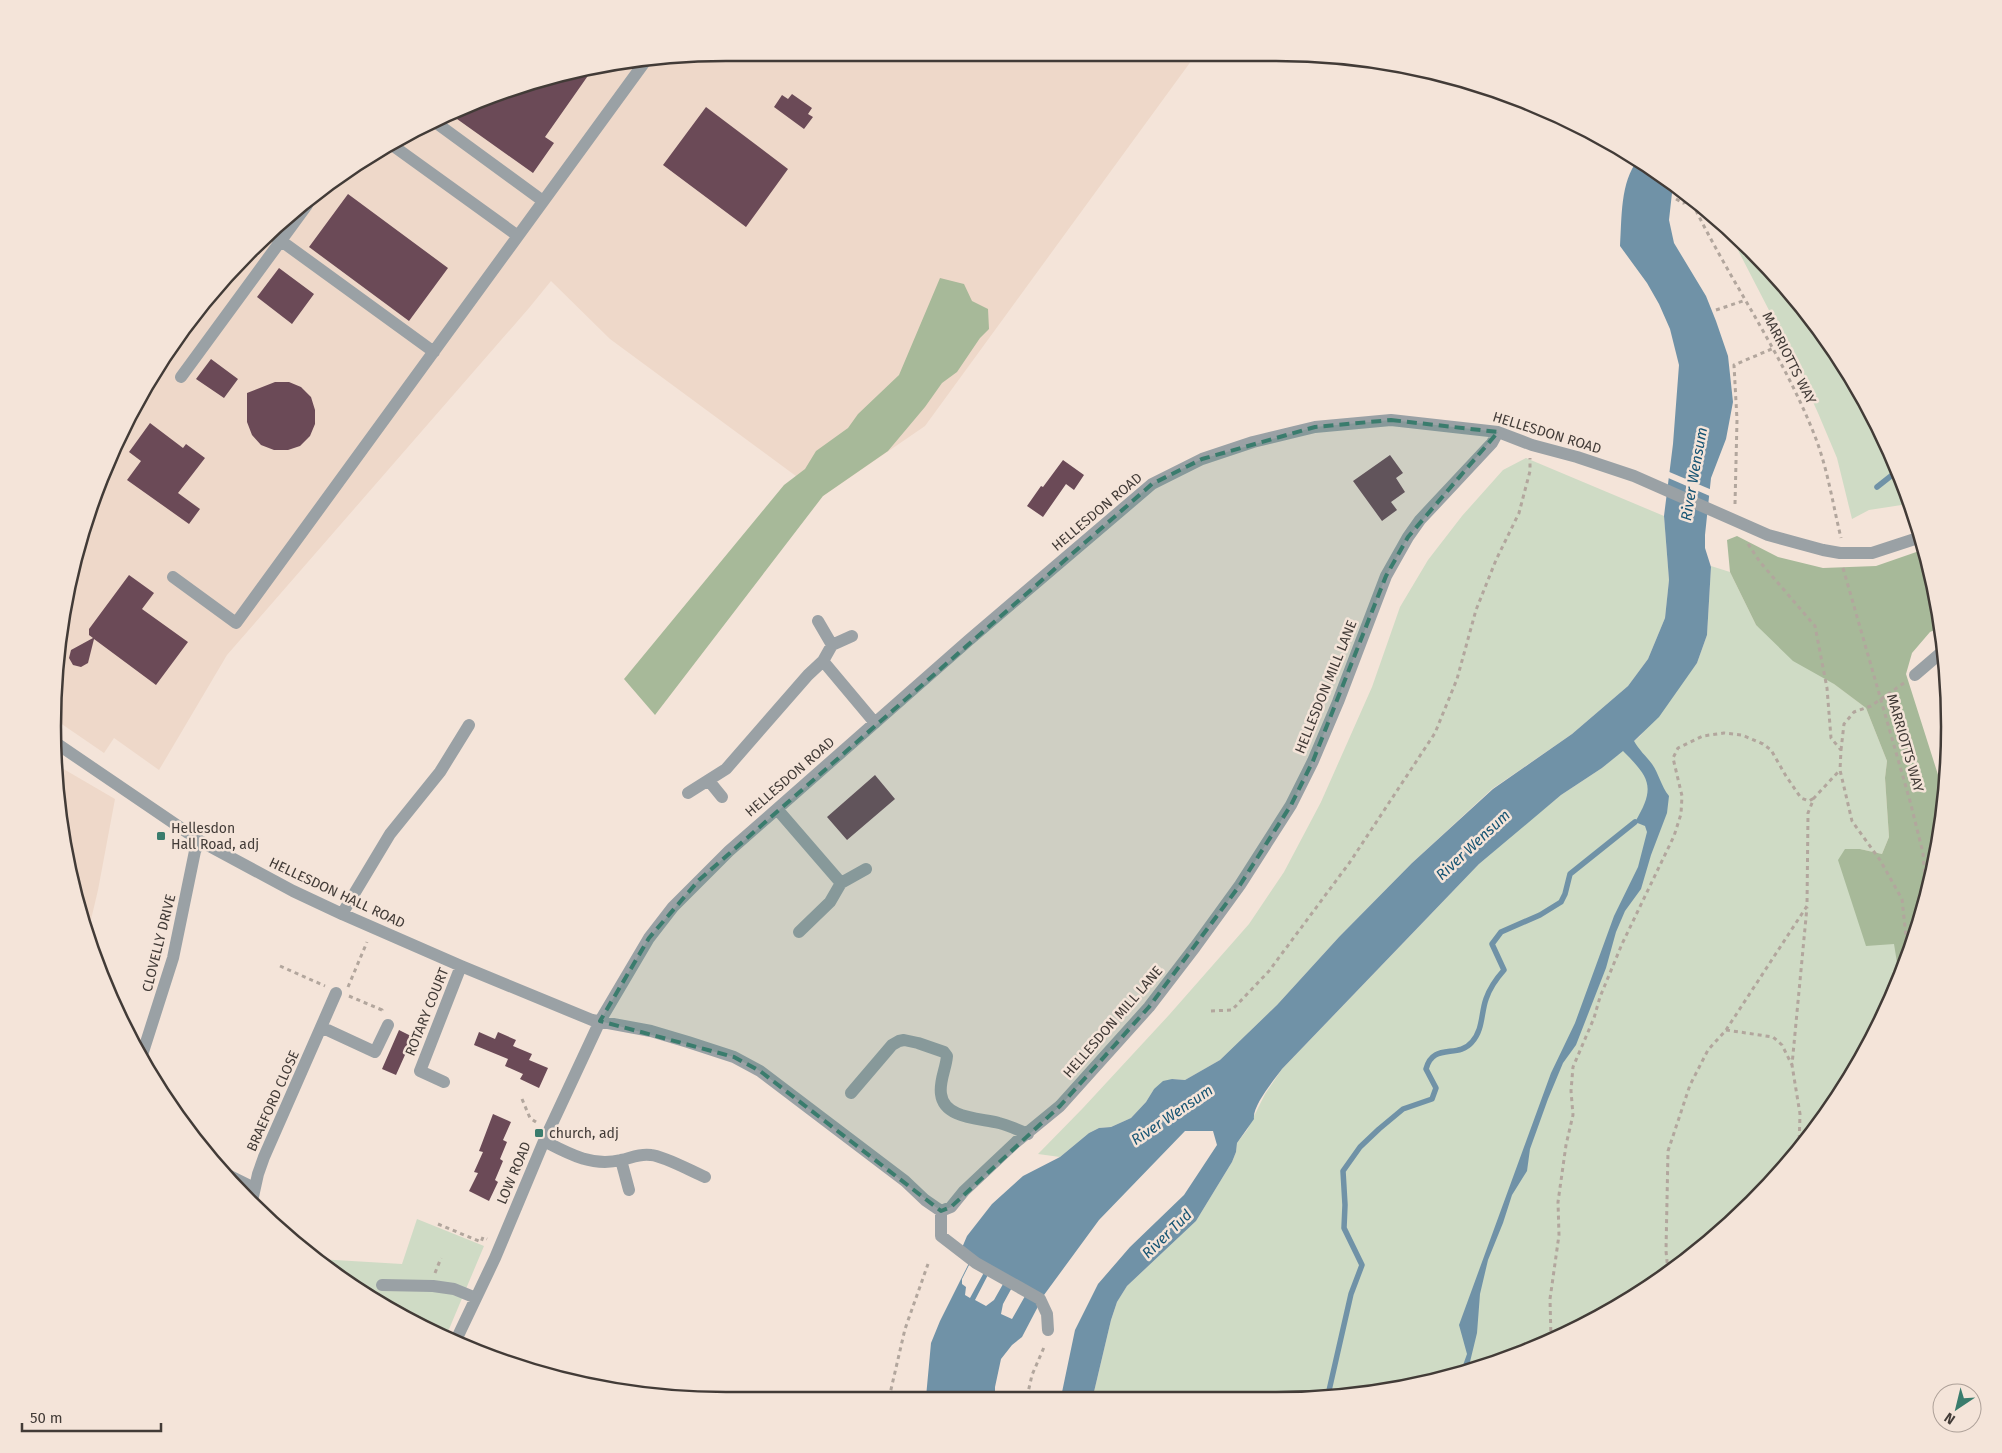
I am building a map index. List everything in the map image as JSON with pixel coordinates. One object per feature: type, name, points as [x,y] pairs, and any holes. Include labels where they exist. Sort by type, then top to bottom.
[{"type":"street","points":[[173,577],[236,623],[641,67]]},
{"type":"street","points":[[441,126],[543,201]]},
{"type":"street","points":[[397,149],[518,236]]},
{"type":"street","points":[[181,377],[277,238],[287,227]]},
{"type":"street","points":[[277,238],[434,352]]},
{"type":"street","name":"HELLESDON ROAD","points":[[600,1021],[640,953],[673,907],[729,851],[1152,484],[1202,459],[1253,442],[1315,427],[1391,420],[1498,432],[1518,438],[1532,445],[1577,457],[1634,476],[1768,534],[1872,553],[1913,539]]},
{"type":"street","name":"HELLESDON MILL LANE","points":[[941,1211],[951,1207],[964,1191],[1016,1142],[1060,1106],[1149,1007],[1240,885],[1291,805],[1313,761],[1386,576],[1408,537],[1420,520],[1492,443],[1498,432]]},
{"type":"street","points":[[818,621],[832,645]]},
{"type":"street","points":[[688,792],[726,769],[808,675],[823,661],[832,645],[852,636]]},
{"type":"street","points":[[1915,676],[1937,657]]},
{"type":"street","points":[[823,661],[875,723]]},
{"type":"street","points":[[342,914],[390,834],[440,772],[469,725]]},
{"type":"street","name":"HELLESDON HALL ROAD","points":[[62,746],[200,841],[293,891],[461,966],[592,1020],[600,1021]]},
{"type":"street","points":[[708,781],[722,797]]},
{"type":"street","points":[[777,808],[841,883]]},
{"type":"street","name":"CLOVELLY DRIVE","points":[[144,1048],[173,958],[195,851],[200,841]]},
{"type":"street","points":[[799,932],[830,902],[841,883],[866,869]]},
{"type":"street","name":"ROTARY COURT","points":[[444,1082],[420,1070],[461,966]]},
{"type":"street","name":"BRAEFORD CLOSE","points":[[253,1194],[264,1157],[321,1027],[341,994]]},
{"type":"street","points":[[600,1021],[650,1031],[706,1048],[734,1057],[760,1071],[905,1181],[925,1200],[941,1211],[941,1236],[958,1250],[976,1263],[1040,1299],[1047,1314],[1048,1330]]},
{"type":"street","name":"LOW ROAD","points":[[458,1335],[495,1258],[544,1141],[600,1021]]},
{"type":"street","points":[[321,1027],[375,1052],[388,1025]]},
{"type":"street","points":[[851,1093],[892,1045],[904,1040],[918,1043],[944,1052],[947,1056],[940,1083],[945,1106],[965,1117],[1001,1123],[1028,1134]]},
{"type":"street","points":[[544,1141],[567,1153],[599,1164],[636,1155],[652,1154],[705,1177]]},
{"type":"street","points":[[621,1160],[629,1190]]},
{"type":"street","points":[[243,1183],[254,1188]]},
{"type":"street","points":[[382,1285],[433,1286],[454,1289],[476,1298]]},
{"type":"path","points":[[1676,199],[1684,202]]},
{"type":"path","name":"MARRIOTTS WAY","points":[[1698,213],[1774,348],[1815,437],[1830,483],[1841,547],[1923,853],[1924,871]]},
{"type":"path","points":[[1716,310],[1746,300]]},
{"type":"path","points":[[1734,519],[1737,420],[1734,365],[1774,348]]},
{"type":"path","points":[[1211,1011],[1232,1010],[1269,971],[1350,862],[1435,733],[1457,679],[1476,610],[1496,560],[1520,512],[1530,471],[1530,457],[1518,438]]},
{"type":"path","points":[[1747,542],[1760,562],[1815,626],[1827,688],[1832,738],[1841,750]]},
{"type":"path","points":[[1906,937],[1902,900],[1880,860],[1852,821],[1840,770],[1844,724],[1854,712],[1871,706],[1915,676]]},
{"type":"path","points":[[1551,1332],[1550,1299],[1559,1235],[1558,1202],[1566,1145],[1573,1115],[1571,1091],[1574,1067],[1622,944],[1674,836],[1681,814],[1682,796],[1673,758],[1678,748],[1703,736],[1724,733],[1742,735],[1764,744],[1771,750],[1801,798],[1809,801],[1840,770]]},
{"type":"path","points":[[1799,1136],[1800,1114],[1792,1066],[1807,906],[1808,813],[1814,798]]},
{"type":"path","points":[[1667,1263],[1668,1151],[1690,1085],[1708,1050],[1726,1030],[1807,906]]},
{"type":"path","points":[[341,994],[373,928]]},
{"type":"path","points":[[1726,1030],[1773,1037],[1782,1045],[1792,1066]]},
{"type":"path","points":[[522,1099],[530,1118],[550,1129]]},
{"type":"path","points":[[438,1224],[481,1242]]},
{"type":"path","points":[[890,1392],[905,1329],[928,1264]]},
{"type":"path","points":[[1028,1392],[1032,1374],[1044,1346],[1048,1330]]},
{"type":"highlighted area","points":[[1391,420],[1498,432],[1408,537],[1386,576],[1313,761],[1291,805],[1240,885],[1149,1007],[1060,1106],[951,1207],[941,1211],[760,1071],[734,1057],[600,1021],[649,938],[699,880],[1152,484],[1202,459],[1315,427]]},
{"type":"shaded area","points":[[726,61],[1191,61],[925,426],[823,496],[610,339],[551,281],[227,655],[159,770],[114,738],[104,753],[61,724],[67,640],[74,597],[84,554],[112,472],[150,394],[173,357],[226,288],[288,226],[357,173],[394,150],[472,112],[554,84],[640,67]]},
{"type":"shaded area","points":[[63,769],[115,799],[91,920],[74,856],[67,813]]},
{"type":"green space","points":[[1736,247],[1776,288],[1829,357],[1852,394],[1872,432],[1902,505],[1869,510],[1852,519],[1837,458],[1790,351]]},
{"type":"green space","points":[[940,278],[964,284],[972,301],[988,309],[989,329],[980,338],[957,372],[942,383],[925,407],[888,451],[823,496],[655,715],[624,679],[784,485],[805,469],[816,451],[848,428],[858,414],[899,375]]},
{"type":"green space","points":[[1526,458],[1664,516],[1669,580],[1665,618],[1648,659],[1628,686],[1572,734],[1492,789],[1412,863],[1339,937],[1277,1005],[1220,1060],[1185,1080],[1172,1079],[1154,1089],[1146,1102],[1131,1118],[1111,1127],[1099,1128],[1089,1133],[1060,1157],[1038,1154],[1169,1015],[1249,924],[1284,872],[1321,802],[1372,687],[1400,607],[1428,560],[1462,516],[1503,470]]},
{"type":"green space","points":[[1737,536],[1778,557],[1823,568],[1876,566],[1917,552],[1933,630],[1912,653],[1906,674],[1938,776],[1928,856],[1918,899],[1897,962],[1894,944],[1866,946],[1838,860],[1845,849],[1860,849],[1882,854],[1889,837],[1885,778],[1887,761],[1866,708],[1834,684],[1793,661],[1756,625],[1730,572],[1727,540]]},
{"type":"green space","points":[[1711,566],[1730,572],[1756,625],[1866,708],[1887,761],[1885,778],[1889,837],[1882,854],[1860,849],[1895,944],[1897,961],[1872,1021],[1852,1059],[1829,1096],[1776,1165],[1714,1227],[1645,1280],[1608,1303],[1570,1323],[1530,1341],[1489,1356],[1448,1369],[1405,1379],[1319,1390],[1275,1392],[1094,1392],[1117,1302],[1127,1286],[1196,1221],[1232,1162],[1237,1143],[1247,1130],[1265,1094],[1282,1069],[1479,864],[1561,795],[1602,768],[1640,736],[1697,663],[1707,635]]},
{"type":"green space","points":[[417,1219],[484,1246],[449,1330],[394,1303],[357,1280],[330,1260],[402,1264]]},
{"type":"water","points":[[1634,166],[1672,193],[1669,220],[1674,243],[1706,296],[1728,356],[1733,402],[1726,439],[1711,478],[1705,535],[1705,548],[1711,567],[1707,635],[1697,663],[1659,717],[1634,741],[1652,764],[1669,796],[1667,813],[1651,855],[1641,889],[1625,911],[1616,932],[1606,968],[1576,1045],[1563,1063],[1548,1099],[1530,1149],[1527,1171],[1512,1195],[1488,1260],[1480,1294],[1477,1333],[1470,1362],[1463,1364],[1467,1354],[1459,1325],[1551,1073],[1575,1023],[1614,916],[1638,867],[1647,832],[1645,826],[1635,822],[1646,800],[1647,784],[1639,769],[1623,751],[1602,768],[1561,795],[1479,864],[1282,1069],[1256,1107],[1254,1119],[1237,1143],[1232,1162],[1196,1221],[1127,1286],[1117,1302],[1094,1392],[1062,1392],[1075,1330],[1098,1284],[1130,1247],[1184,1195],[1217,1145],[1213,1131],[1185,1131],[1099,1220],[1044,1295],[1022,1337],[1012,1345],[1001,1359],[995,1392],[926,1392],[931,1343],[969,1263],[961,1250],[967,1236],[992,1204],[1023,1176],[1060,1157],[1089,1133],[1099,1128],[1111,1127],[1131,1118],[1146,1102],[1154,1089],[1163,1081],[1172,1079],[1185,1080],[1220,1060],[1277,1005],[1339,937],[1412,863],[1493,789],[1572,734],[1628,686],[1648,659],[1665,618],[1669,580],[1664,516],[1673,444],[1679,365],[1670,329],[1659,304],[1647,283],[1620,246],[1623,201],[1628,179]],"holes":[[[972,1259],[987,1267],[970,1298],[965,1295],[966,1287],[962,1284],[962,1279]],[[991,1269],[1007,1277],[994,1300],[986,1306],[975,1300]],[[1015,1282],[1029,1289],[1012,1319],[1001,1314],[1003,1304]]]},
{"type":"pier","points":[[1667,471],[1712,490],[1712,497],[1666,477]]},
{"type":"building","points":[[588,76],[545,137],[554,143],[533,173],[457,119],[513,97],[554,84]]},
{"type":"building","points":[[792,94],[812,108],[808,114],[813,117],[804,129],[774,107],[782,95],[788,99]]},
{"type":"building","points":[[706,107],[788,169],[746,227],[663,165]]},
{"type":"building","points":[[348,194],[448,268],[409,321],[309,247]]},
{"type":"building","points":[[279,268],[314,294],[292,324],[257,297]]},
{"type":"building","points":[[211,359],[238,379],[224,398],[196,379]]},
{"type":"building","points":[[275,382],[289,382],[301,387],[311,397],[315,410],[315,424],[310,436],[300,446],[288,450],[274,450],[261,445],[252,435],[247,422],[247,393]]},
{"type":"building","points":[[150,423],[183,448],[186,444],[205,458],[178,493],[200,509],[189,524],[127,480],[141,461],[129,452]]},
{"type":"building","points":[[1390,455],[1403,473],[1396,478],[1405,492],[1391,502],[1397,510],[1382,521],[1353,481]]},
{"type":"building","points":[[1063,460],[1084,475],[1074,490],[1066,484],[1043,517],[1027,506]]},
{"type":"building","points":[[129,575],[154,593],[142,609],[188,642],[156,685],[94,639],[88,663],[81,667],[73,665],[69,658],[71,650],[93,638],[89,635],[89,629]]},
{"type":"building","points":[[875,775],[895,799],[847,840],[827,817]]},
{"type":"building","points":[[399,1030],[413,1037],[396,1075],[382,1069]]},
{"type":"building","points":[[479,1032],[495,1039],[498,1032],[516,1040],[513,1046],[532,1054],[529,1060],[548,1068],[539,1088],[520,1079],[523,1074],[505,1066],[508,1059],[474,1045]]},
{"type":"building","points":[[493,1114],[511,1122],[503,1140],[507,1142],[500,1159],[503,1161],[495,1180],[498,1182],[489,1201],[469,1191],[478,1173],[474,1172],[483,1152],[479,1151]]},
{"type":"waterway","points":[[1877,487],[1891,476]]},
{"type":"waterway","points":[[1329,1389],[1351,1294],[1362,1265],[1344,1228],[1343,1171],[1360,1147],[1403,1109],[1432,1099],[1436,1088],[1426,1069],[1429,1061],[1440,1053],[1460,1050],[1466,1047],[1476,1037],[1480,1027],[1484,1004],[1494,983],[1504,970],[1492,944],[1501,932],[1540,915],[1561,902],[1570,874],[1635,822]]},
{"type":"place","name":"Hellesdon Hall Road, adj","points":[[161,836]]},
{"type":"place","name":"church, adj","points":[[539,1133]]},
{"type":"water label","name":"River Wensum","points":[[1694,474]]},
{"type":"water label","name":"River Wensum","points":[[1473,845]]},
{"type":"water label","name":"River Wensum","points":[[1172,1115]]},
{"type":"water label","name":"River Tud","points":[[1167,1234]]}]
